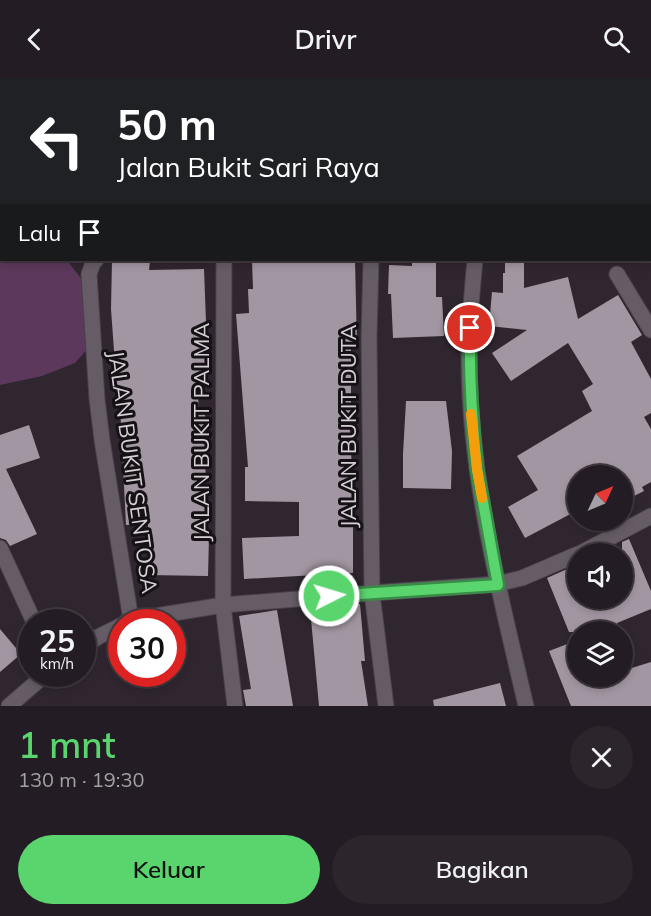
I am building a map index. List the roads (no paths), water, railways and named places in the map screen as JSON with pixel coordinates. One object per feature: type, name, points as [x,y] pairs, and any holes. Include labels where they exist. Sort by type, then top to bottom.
[{"type":"street","name":"JALAN BUKIT SENTOSA","points":[[94,261],[90,274],[97,399],[124,609]]},
{"type":"street","name":"JALAN BUKIT PALMA","points":[[224,261],[223,605],[235,706]]},
{"type":"street","name":"JALAN BUKIT DUTA","points":[[371,261],[369,338],[372,593],[386,706]]},
{"type":"street","points":[[475,261],[469,364],[471,415],[477,469],[498,585],[526,706]]},
{"type":"street","points":[[617,274],[651,330]]},
{"type":"street","points":[[599,543],[651,516]]},
{"type":"street","points":[[0,548],[28,609]]},
{"type":"street","points":[[186,611],[223,605],[498,585],[522,578],[567,559]]},
{"type":"street","points":[[9,706],[31,687]]}]
